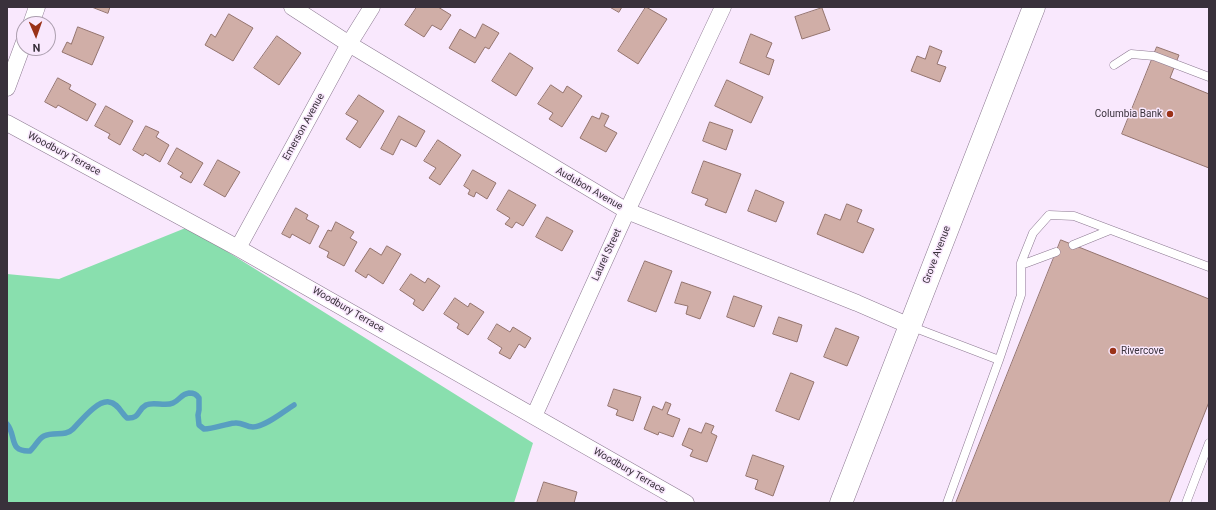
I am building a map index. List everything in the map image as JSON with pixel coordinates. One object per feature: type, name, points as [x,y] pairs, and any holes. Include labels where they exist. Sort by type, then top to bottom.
[{"type":"main road","name":"Grove Avenue","points":[[841,503],[1034,7]]},
{"type":"street","name":"Audubon Avenue","points":[[292,7],[349,44],[606,200],[627,211],[857,303],[910,326]]},
{"type":"street","name":"Emerson Avenue","points":[[238,248],[349,44],[372,7]]},
{"type":"street","name":"Laurel Street","points":[[534,416],[627,211],[723,7]]},
{"type":"street","points":[[7,88],[19,56]]},
{"type":"street","name":"Woodbury Terrace","points":[[7,123],[238,248],[686,503]]},
{"type":"lane","points":[[1114,65],[1131,54],[1154,56],[1209,77]]},
{"type":"lane","points":[[947,503],[1021,295],[1021,265],[1033,232],[1049,215],[1074,216],[1209,267]]},
{"type":"lane","points":[[1073,245],[1110,230]]},
{"type":"lane","points":[[1021,265],[1056,252]]},
{"type":"lane","points":[[910,326],[999,360]]},
{"type":"lane","points":[[1186,503],[1209,443]]},
{"type":"green space","points":[[188,227],[533,443],[514,503],[7,503],[7,274],[59,279]]},
{"type":"building","points":[[92,7],[110,7],[108,13]]},
{"type":"building","points":[[417,7],[438,7],[451,15],[441,30],[432,25],[424,37],[405,25]]},
{"type":"building","points":[[610,7],[622,7],[619,12]]},
{"type":"building","points":[[646,7],[667,19],[638,64],[618,51]]},
{"type":"building","points":[[822,8],[830,30],[802,39],[795,17]]},
{"type":"building","points":[[229,14],[253,28],[233,61],[205,45],[211,34],[215,37]]},
{"type":"building","points":[[483,24],[499,33],[489,49],[485,47],[475,63],[449,48],[460,29],[475,38]]},
{"type":"building","points":[[78,27],[104,37],[92,65],[62,52],[67,42],[71,44]]},
{"type":"building","points":[[751,34],[772,43],[766,57],[774,60],[769,75],[740,63]]},
{"type":"building","points":[[277,36],[301,53],[279,85],[254,68]]},
{"type":"building","points":[[930,46],[942,51],[937,64],[946,67],[940,82],[911,71],[917,56],[925,59]]},
{"type":"building","name":"Columbia Bank","points":[[1157,47],[1179,55],[1170,78],[1209,94],[1209,168],[1122,134]]},
{"type":"building","points":[[510,53],[533,68],[516,96],[492,81]]},
{"type":"building","points":[[58,78],[71,85],[69,89],[96,104],[87,121],[58,105],[56,108],[45,102]]},
{"type":"building","points":[[727,80],[763,97],[751,123],[715,106]]},
{"type":"building","points":[[551,85],[563,93],[567,86],[582,96],[562,127],[549,119],[553,113],[538,104]]},
{"type":"building","points":[[359,95],[384,111],[360,148],[346,139],[358,121],[346,114]]},
{"type":"building","points":[[106,106],[133,121],[120,145],[108,138],[110,134],[95,126]]},
{"type":"building","points":[[602,113],[609,116],[604,126],[617,133],[606,152],[580,138],[592,116],[599,119]]},
{"type":"building","points":[[399,116],[425,131],[416,147],[401,139],[393,155],[381,149]]},
{"type":"building","points":[[710,122],[733,130],[726,150],[703,141]]},
{"type":"building","points":[[146,126],[159,132],[156,137],[169,145],[160,162],[145,153],[143,156],[133,150]]},
{"type":"building","points":[[438,140],[461,155],[440,185],[429,178],[436,168],[424,161]]},
{"type":"building","points":[[177,148],[203,163],[191,183],[180,177],[183,173],[168,164]]},
{"type":"building","points":[[218,160],[240,172],[225,197],[204,185]]},
{"type":"building","points":[[704,161],[741,174],[726,213],[705,205],[708,199],[692,193]]},
{"type":"building","points":[[473,170],[496,183],[487,199],[476,192],[474,197],[468,194],[470,190],[464,186]]},
{"type":"building","points":[[509,190],[536,205],[523,226],[516,222],[512,228],[505,224],[510,218],[497,210]]},
{"type":"building","points":[[756,190],[784,202],[776,222],[748,211]]},
{"type":"building","points":[[847,204],[862,210],[857,222],[874,229],[863,253],[817,234],[825,214],[840,220]]},
{"type":"building","points":[[296,208],[308,215],[306,219],[319,226],[310,244],[292,234],[290,238],[282,234]]},
{"type":"building","points":[[547,217],[573,231],[562,251],[536,237]]},
{"type":"building","points":[[336,222],[354,232],[350,238],[357,242],[344,266],[327,257],[329,252],[319,247],[328,230],[331,231]]},
{"type":"building","name":"Rivercove","points":[[1061,240],[1209,299],[1209,402],[1169,503],[956,503]]},
{"type":"building","points":[[387,246],[401,254],[383,284],[368,274],[366,278],[355,271],[370,248],[381,255]]},
{"type":"building","points":[[645,261],[672,271],[656,312],[628,301]]},
{"type":"building","points":[[411,274],[425,283],[428,278],[440,286],[423,311],[413,304],[415,300],[400,290]]},
{"type":"building","points":[[682,282],[711,292],[700,319],[686,314],[688,306],[675,303]]},
{"type":"building","points":[[734,296],[762,306],[754,327],[727,317]]},
{"type":"building","points":[[455,298],[468,307],[470,303],[484,312],[468,335],[457,328],[459,324],[444,314]]},
{"type":"building","points":[[779,317],[802,325],[797,342],[773,334]]},
{"type":"building","points":[[497,324],[510,332],[513,327],[531,338],[525,348],[519,344],[510,359],[499,353],[502,348],[488,339]]},
{"type":"building","points":[[836,328],[859,337],[847,366],[824,357]]},
{"type":"building","points":[[791,373],[814,382],[799,420],[776,411]]},
{"type":"building","points":[[614,389],[641,397],[633,421],[616,415],[618,410],[608,406]]},
{"type":"building","points":[[666,402],[671,404],[667,414],[680,419],[673,437],[659,432],[658,435],[644,429],[653,406],[662,410]]},
{"type":"building","points":[[706,423],[714,426],[711,433],[717,436],[707,462],[690,456],[693,450],[682,445],[689,428],[701,433]]},
{"type":"building","points":[[753,455],[784,466],[773,496],[755,489],[758,480],[746,476]]},
{"type":"building","points":[[544,482],[577,492],[574,503],[537,503]]},
{"type":"waterway","points":[[7,424],[12,433],[16,446],[23,451],[30,451],[44,436],[66,433],[70,431],[94,408],[104,402],[115,404],[127,418],[131,418],[136,416],[146,405],[170,404],[184,395],[189,393],[194,394],[199,398],[199,425],[204,429],[235,423],[240,423],[251,427],[258,426],[269,422],[294,405]]},
{"type":"place","name":"Columbia Bank","points":[[1170,114]]},
{"type":"place","name":"Rivercove","points":[[1113,351]]}]
